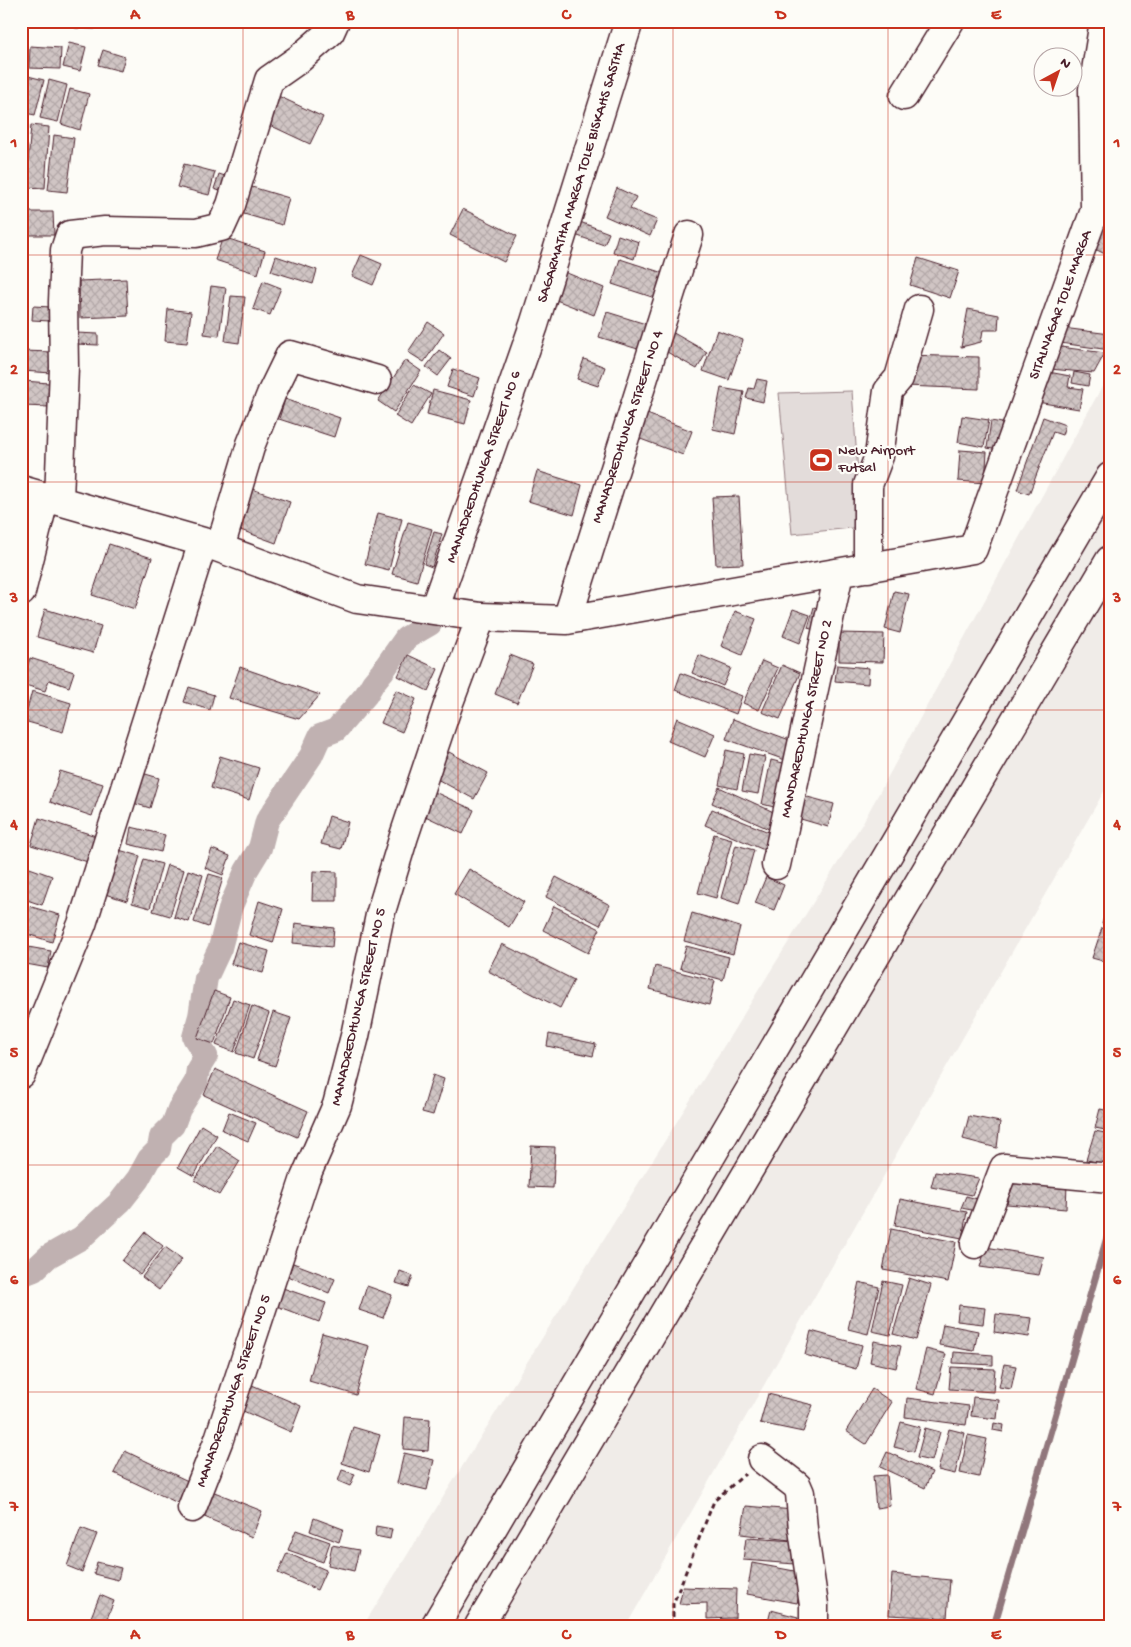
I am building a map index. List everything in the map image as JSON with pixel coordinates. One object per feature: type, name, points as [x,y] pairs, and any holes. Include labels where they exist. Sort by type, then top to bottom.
[{"type":"street","points":[[21,592],[64,368],[63,302],[65,250],[70,236],[105,231],[196,233],[221,227],[231,205],[268,80],[299,58],[330,32],[335,21]]},
{"type":"street","name":"SAGARMATHA MARGA TOLE BISKAHS SASTHA","points":[[534,325],[629,21]]},
{"type":"street","points":[[904,96],[950,21]]},
{"type":"street","name":"SITALNAGAR TOLE MARGA","points":[[868,568],[974,549],[1102,211],[1093,90],[1104,21]]},
{"type":"street","name":"MANADREDHUNGA STREET NO 4","points":[[567,620],[689,235]]},
{"type":"street","points":[[41,495],[212,545],[357,599],[482,617],[567,620],[868,568],[868,485],[879,456],[888,391],[899,378],[919,309]]},
{"type":"street","name":"MANADREDHUNGA STREET NO 6","points":[[434,610],[534,325]]},
{"type":"street","points":[[21,1074],[82,924],[212,545],[272,392],[290,355],[377,380]]},
{"type":"street","points":[[435,1626],[1110,477]]},
{"type":"street","points":[[479,1626],[1110,560]]},
{"type":"street","name":"MANDAREDHUNGA STREET NO 2","points":[[776,865],[838,573]]},
{"type":"street","name":"MANADREDHUNGA STREET NO 5","points":[[192,1508],[219,1439],[306,1178],[337,1106],[356,1036],[380,915],[404,836],[448,705],[482,617]]},
{"type":"street","points":[[975,1244],[1004,1168],[1110,1178]]},
{"type":"street","points":[[762,1459],[797,1486],[800,1493],[814,1605],[814,1626]]},
{"type":"path","points":[[673,1626],[673,1604],[714,1500],[762,1459]]},
{"type":"shaded area","points":[[1110,372],[1110,781],[626,1626],[363,1626],[862,824]]},
{"type":"shaded area","name":"New Airport Futsal","points":[[852,391],[862,527],[792,534],[779,393]]},
{"type":"building","points":[[75,21],[95,21],[95,29],[75,28]]},
{"type":"building","points":[[69,43],[86,47],[80,71],[63,67]]},
{"type":"building","points":[[30,46],[61,48],[60,69],[29,68]]},
{"type":"building","points":[[103,50],[125,57],[121,71],[98,65]]},
{"type":"building","points":[[24,75],[44,80],[35,115],[21,112],[21,87]]},
{"type":"building","points":[[49,80],[67,85],[58,122],[40,118]]},
{"type":"building","points":[[70,89],[89,94],[80,130],[61,124]]},
{"type":"building","points":[[274,94],[323,117],[310,144],[261,121]]},
{"type":"building","points":[[21,124],[27,125],[21,171]]},
{"type":"building","points":[[31,125],[49,127],[45,188],[26,187]]},
{"type":"building","points":[[54,135],[74,138],[67,192],[48,190]]},
{"type":"building","points":[[184,164],[215,172],[209,195],[177,187]]},
{"type":"building","points":[[219,174],[231,178],[226,193],[214,189]]},
{"type":"building","points":[[245,185],[289,198],[282,225],[237,212]]},
{"type":"building","points":[[617,188],[636,197],[630,209],[657,220],[650,236],[605,216]]},
{"type":"building","points":[[463,209],[517,236],[504,262],[450,235]]},
{"type":"building","points":[[21,212],[53,212],[54,235],[21,235]]},
{"type":"building","points":[[1105,214],[1110,217],[1109,256],[1089,246]]},
{"type":"building","points":[[580,222],[609,233],[604,245],[575,235]]},
{"type":"building","points":[[618,235],[639,242],[634,259],[613,252]]},
{"type":"building","points":[[223,237],[265,251],[258,274],[215,260]]},
{"type":"building","points":[[361,255],[382,264],[373,285],[352,276]]},
{"type":"building","points":[[276,256],[317,270],[313,284],[271,271]]},
{"type":"building","points":[[918,258],[959,271],[950,298],[910,285]]},
{"type":"building","points":[[620,259],[663,273],[655,298],[612,284]]},
{"type":"building","points":[[557,269],[604,288],[594,315],[546,296]]},
{"type":"building","points":[[126,279],[128,316],[80,318],[79,281]]},
{"type":"building","points":[[263,281],[281,288],[270,315],[253,309]]},
{"type":"building","points":[[211,286],[226,288],[219,336],[204,334]]},
{"type":"building","points":[[231,296],[245,297],[239,343],[225,341]]},
{"type":"building","points":[[33,306],[51,307],[50,321],[32,320]]},
{"type":"building","points":[[168,309],[191,312],[187,343],[165,341]]},
{"type":"building","points":[[968,309],[999,315],[998,330],[983,330],[981,342],[961,347]]},
{"type":"building","points":[[607,312],[649,325],[641,350],[599,337]]},
{"type":"building","points":[[428,322],[444,333],[424,362],[408,352]]},
{"type":"building","points":[[1055,327],[1110,334],[1110,350],[1053,342]]},
{"type":"building","points":[[717,330],[743,340],[729,380],[703,371]]},
{"type":"building","points":[[670,331],[707,352],[697,369],[660,348]]},
{"type":"building","points":[[76,333],[98,334],[98,345],[76,344]]},
{"type":"building","points":[[1053,346],[1105,353],[1094,373],[1050,369]]},
{"type":"building","points":[[439,350],[451,359],[438,376],[426,367]]},
{"type":"building","points":[[22,351],[53,352],[52,373],[22,371]]},
{"type":"building","points":[[906,355],[979,357],[979,389],[905,386]]},
{"type":"building","points":[[584,359],[605,367],[598,386],[577,379]]},
{"type":"building","points":[[405,360],[421,371],[394,412],[378,401]]},
{"type":"building","points":[[453,369],[480,378],[474,396],[447,387]]},
{"type":"building","points":[[1043,371],[1070,376],[1068,387],[1083,389],[1079,409],[1037,402]]},
{"type":"building","points":[[1074,372],[1090,375],[1088,386],[1072,383]]},
{"type":"building","points":[[757,379],[767,381],[763,402],[746,398],[749,388],[754,389]]},
{"type":"building","points":[[24,381],[49,383],[49,407],[23,406]]},
{"type":"building","points":[[414,385],[431,394],[411,426],[395,416]]},
{"type":"building","points":[[721,388],[744,392],[735,434],[713,429]]},
{"type":"building","points":[[433,390],[471,400],[465,424],[427,414]]},
{"type":"building","points":[[285,399],[340,418],[334,437],[279,419]]},
{"type":"building","points":[[639,411],[692,431],[683,455],[630,435]]},
{"type":"building","points":[[962,416],[989,420],[984,447],[958,442]]},
{"type":"building","points":[[1043,417],[1065,425],[1062,435],[1053,432],[1029,494],[1017,490]]},
{"type":"building","points":[[991,421],[1002,423],[998,450],[987,448]]},
{"type":"building","points":[[960,450],[987,452],[985,483],[958,481]]},
{"type":"building","points":[[537,471],[582,485],[574,515],[528,501]]},
{"type":"building","points":[[249,488],[290,502],[276,543],[235,528]]},
{"type":"building","points":[[739,496],[743,564],[716,565],[712,497]]},
{"type":"building","points":[[378,513],[402,519],[389,570],[365,564]]},
{"type":"building","points":[[408,522],[432,529],[417,581],[392,574]]},
{"type":"building","points":[[434,532],[442,534],[432,567],[424,564]]},
{"type":"building","points":[[109,544],[152,558],[135,609],[92,595]]},
{"type":"building","points":[[894,591],[909,594],[900,633],[885,629]]},
{"type":"building","points":[[814,607],[826,611],[820,632],[808,628]]},
{"type":"building","points":[[45,609],[101,626],[93,653],[37,637]]},
{"type":"building","points":[[793,609],[810,615],[800,643],[783,636]]},
{"type":"building","points":[[735,611],[756,619],[742,655],[721,646]]},
{"type":"building","points":[[839,633],[884,634],[883,662],[839,661]]},
{"type":"building","points":[[408,655],[438,669],[428,691],[398,676]]},
{"type":"building","points":[[510,655],[533,664],[517,703],[495,694]]},
{"type":"building","points":[[699,655],[731,668],[723,686],[692,673]]},
{"type":"building","points":[[30,658],[74,672],[69,687],[49,680],[45,691],[22,684]]},
{"type":"building","points":[[762,661],[778,668],[759,710],[743,703]]},
{"type":"building","points":[[782,665],[800,673],[780,719],[762,712]]},
{"type":"building","points":[[837,665],[869,668],[868,684],[835,681]]},
{"type":"building","points":[[240,667],[320,695],[299,719],[229,698]]},
{"type":"building","points":[[681,673],[742,696],[736,714],[675,690]]},
{"type":"building","points":[[189,687],[214,695],[210,710],[184,702]]},
{"type":"building","points":[[396,690],[416,699],[402,732],[381,723]]},
{"type":"building","points":[[32,691],[71,703],[63,732],[24,721]]},
{"type":"building","points":[[677,718],[715,734],[705,757],[668,741]]},
{"type":"building","points":[[733,719],[795,742],[788,761],[726,739]]},
{"type":"building","points":[[726,750],[744,754],[737,789],[719,785]]},
{"type":"building","points":[[449,752],[488,773],[474,799],[435,778]]},
{"type":"building","points":[[749,754],[765,757],[758,794],[742,791]]},
{"type":"building","points":[[220,756],[259,768],[249,800],[211,788]]},
{"type":"building","points":[[771,760],[787,764],[778,808],[762,804]]},
{"type":"building","points":[[60,771],[103,784],[92,816],[50,802]]},
{"type":"building","points":[[142,773],[159,778],[150,808],[133,803]]},
{"type":"building","points":[[719,787],[778,814],[771,830],[712,803]]},
{"type":"building","points":[[428,789],[474,810],[463,834],[417,812]]},
{"type":"building","points":[[800,795],[834,804],[828,827],[794,817]]},
{"type":"building","points":[[712,809],[776,835],[769,852],[705,825]]},
{"type":"building","points":[[329,816],[348,822],[341,849],[321,844]]},
{"type":"building","points":[[39,818],[96,836],[88,862],[31,845]]},
{"type":"building","points":[[131,827],[165,835],[161,852],[128,844]]},
{"type":"building","points":[[714,834],[732,839],[716,898],[698,893]]},
{"type":"building","points":[[736,845],[754,850],[739,904],[721,898]]},
{"type":"building","points":[[212,849],[230,856],[223,875],[205,868]]},
{"type":"building","points":[[119,850],[140,856],[127,901],[105,894]]},
{"type":"building","points":[[144,859],[162,864],[150,908],[132,903]]},
{"type":"building","points":[[167,865],[184,870],[170,916],[153,911]]},
{"type":"building","points":[[24,866],[52,876],[42,905],[21,898],[21,873]]},
{"type":"building","points":[[469,869],[524,902],[509,927],[454,894]]},
{"type":"building","points":[[188,870],[203,875],[189,922],[174,917]]},
{"type":"building","points":[[313,871],[337,872],[337,901],[312,901]]},
{"type":"building","points":[[209,874],[223,878],[208,927],[194,922]]},
{"type":"building","points":[[556,877],[610,905],[600,925],[546,897]]},
{"type":"building","points":[[766,877],[784,885],[774,910],[755,903]]},
{"type":"building","points":[[259,901],[283,909],[273,943],[249,935]]},
{"type":"building","points":[[1108,903],[1110,903],[1110,926],[1102,924]]},
{"type":"building","points":[[21,904],[60,915],[52,942],[21,932]]},
{"type":"building","points":[[554,906],[600,929],[588,953],[543,930]]},
{"type":"building","points":[[692,913],[740,927],[733,954],[684,941]]},
{"type":"building","points":[[295,923],[334,928],[332,947],[293,943]]},
{"type":"building","points":[[1102,928],[1110,930],[1110,963],[1092,958]]},
{"type":"building","points":[[238,942],[269,951],[263,973],[231,964]]},
{"type":"building","points":[[502,944],[574,980],[560,1008],[488,971]]},
{"type":"building","points":[[686,946],[729,957],[723,980],[680,968]]},
{"type":"building","points":[[28,947],[51,951],[48,968],[26,964]]},
{"type":"building","points":[[655,966],[715,981],[709,1005],[650,989]]},
{"type":"building","points":[[214,991],[230,997],[214,1044],[197,1038]]},
{"type":"building","points":[[233,999],[250,1005],[234,1052],[216,1045]]},
{"type":"building","points":[[252,1006],[269,1013],[253,1059],[236,1053]]},
{"type":"building","points":[[273,1012],[291,1018],[275,1066],[257,1060]]},
{"type":"building","points":[[549,1034],[596,1044],[593,1056],[547,1046]]},
{"type":"building","points":[[215,1069],[308,1111],[297,1137],[204,1095]]},
{"type":"building","points":[[433,1075],[444,1079],[433,1115],[422,1112]]},
{"type":"building","points":[[1100,1109],[1110,1111],[1110,1131],[1095,1128]]},
{"type":"building","points":[[229,1112],[256,1123],[248,1141],[222,1130]]},
{"type":"building","points":[[969,1116],[1000,1122],[997,1148],[963,1139]]},
{"type":"building","points":[[201,1125],[217,1135],[194,1176],[178,1167]]},
{"type":"building","points":[[1095,1131],[1110,1134],[1110,1165],[1086,1160]]},
{"type":"building","points":[[217,1146],[240,1161],[219,1195],[195,1180]]},
{"type":"building","points":[[531,1146],[555,1147],[553,1188],[529,1187]]},
{"type":"building","points":[[935,1172],[979,1178],[972,1195],[931,1187]]},
{"type":"building","points":[[1012,1179],[1067,1184],[1066,1209],[1007,1204]]},
{"type":"building","points":[[966,1196],[985,1201],[982,1212],[961,1208]]},
{"type":"building","points":[[900,1199],[967,1212],[962,1238],[895,1225]]},
{"type":"building","points":[[891,1229],[956,1242],[948,1282],[883,1270]]},
{"type":"building","points":[[145,1232],[163,1246],[140,1275],[122,1261]]},
{"type":"building","points":[[165,1247],[182,1259],[159,1290],[142,1277]]},
{"type":"building","points":[[986,1247],[1044,1257],[1039,1275],[980,1267]]},
{"type":"building","points":[[293,1263],[335,1279],[329,1293],[288,1276]]},
{"type":"building","points":[[400,1271],[413,1276],[409,1287],[396,1283]]},
{"type":"building","points":[[909,1278],[931,1285],[916,1340],[893,1334]]},
{"type":"building","points":[[883,1281],[902,1285],[890,1335],[872,1331]]},
{"type":"building","points":[[859,1282],[879,1287],[868,1334],[848,1329]]},
{"type":"building","points":[[367,1286],[392,1295],[383,1318],[359,1310]]},
{"type":"building","points":[[280,1287],[326,1303],[319,1322],[274,1305]]},
{"type":"building","points":[[959,1305],[985,1308],[983,1324],[957,1321]]},
{"type":"building","points":[[996,1314],[1032,1318],[1029,1337],[994,1332]]},
{"type":"building","points":[[943,1324],[978,1331],[974,1351],[939,1345]]},
{"type":"building","points":[[811,1331],[862,1345],[856,1369],[805,1355]]},
{"type":"building","points":[[322,1333],[369,1346],[356,1395],[309,1381]]},
{"type":"building","points":[[874,1341],[901,1346],[896,1368],[870,1362]]},
{"type":"building","points":[[926,1349],[946,1354],[935,1394],[916,1389]]},
{"type":"building","points":[[954,1352],[993,1355],[993,1365],[953,1363]]},
{"type":"building","points":[[1004,1364],[1016,1366],[1011,1389],[999,1387]]},
{"type":"building","points":[[951,1367],[995,1369],[993,1392],[949,1389]]},
{"type":"building","points":[[245,1382],[301,1406],[291,1432],[234,1407]]},
{"type":"building","points":[[872,1389],[892,1402],[866,1444],[846,1431]]},
{"type":"building","points":[[768,1394],[813,1405],[803,1432],[760,1423]]},
{"type":"building","points":[[973,1397],[999,1400],[997,1419],[971,1416]]},
{"type":"building","points":[[907,1398],[969,1406],[966,1425],[905,1417]]},
{"type":"building","points":[[405,1417],[430,1419],[428,1451],[403,1449]]},
{"type":"building","points":[[901,1422],[920,1427],[914,1452],[894,1447]]},
{"type":"building","points":[[994,1423],[1004,1425],[1003,1432],[993,1430]]},
{"type":"building","points":[[353,1427],[380,1435],[369,1472],[342,1463]]},
{"type":"building","points":[[925,1428],[940,1432],[932,1461],[917,1458]]},
{"type":"building","points":[[949,1429],[965,1433],[955,1474],[938,1470]]},
{"type":"building","points":[[968,1435],[987,1439],[979,1477],[960,1473]]},
{"type":"building","points":[[125,1451],[190,1482],[180,1504],[114,1473]]},
{"type":"building","points":[[887,1452],[932,1472],[925,1488],[880,1467]]},
{"type":"building","points":[[404,1453],[434,1460],[427,1490],[397,1483]]},
{"type":"building","points":[[342,1470],[355,1474],[350,1486],[338,1481]]},
{"type":"building","points":[[887,1475],[890,1506],[876,1508],[873,1476]]},
{"type":"building","points":[[212,1491],[262,1511],[252,1537],[202,1516]]},
{"type":"building","points":[[746,1506],[794,1510],[790,1540],[741,1534]]},
{"type":"building","points":[[314,1518],[343,1529],[339,1542],[310,1531]]},
{"type":"building","points":[[376,1526],[392,1529],[390,1539],[375,1536]]},
{"type":"building","points":[[81,1528],[97,1534],[82,1572],[67,1566]]},
{"type":"building","points":[[296,1530],[330,1542],[323,1562],[288,1550]]},
{"type":"building","points":[[746,1538],[798,1541],[795,1564],[743,1560]]},
{"type":"building","points":[[332,1545],[359,1550],[354,1571],[328,1565]]},
{"type":"building","points":[[287,1553],[326,1570],[317,1590],[278,1573]]},
{"type":"building","points":[[97,1562],[121,1568],[118,1580],[94,1574]]},
{"type":"building","points":[[752,1563],[805,1573],[797,1603],[747,1594]]},
{"type":"building","points":[[892,1574],[950,1580],[947,1618],[889,1615]]},
{"type":"building","points":[[683,1587],[736,1589],[735,1618],[707,1619],[707,1603],[679,1604]]},
{"type":"building","points":[[100,1595],[114,1601],[104,1626],[98,1626],[89,1622]]},
{"type":"building","points":[[771,1610],[798,1617],[796,1626],[767,1626]]},
{"type":"waterway","points":[[21,1275],[34,1270],[49,1256],[81,1238],[120,1202],[138,1179],[149,1159],[159,1149],[161,1137],[173,1125],[179,1109],[196,1082],[198,1069],[206,1056],[194,1037],[200,1016],[206,978],[220,948],[231,906],[246,871],[260,848],[267,821],[311,756],[320,736],[336,730],[366,695],[406,638],[430,624],[432,615],[439,604],[448,605]]},
{"type":"waterway","points":[[994,1626],[1110,1227]]},
{"type":"place","name":"New Airport Futsal","points":[[821,460]]}]
